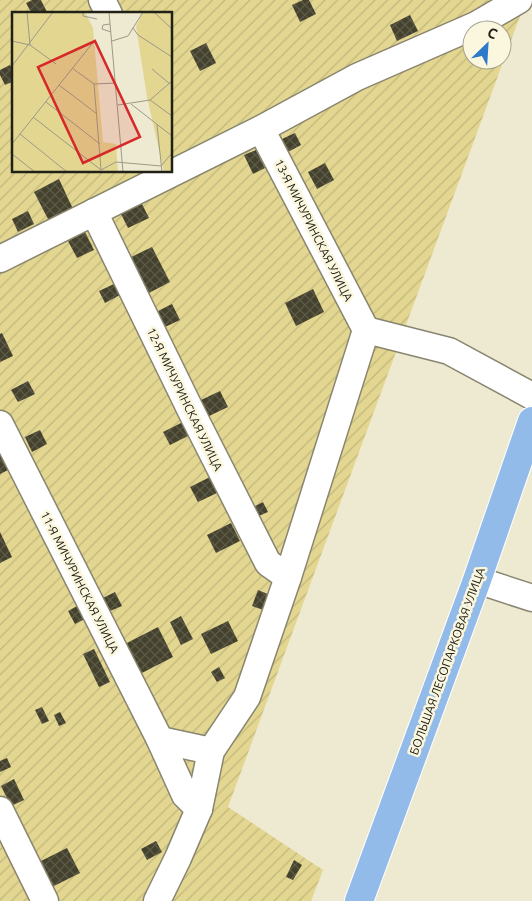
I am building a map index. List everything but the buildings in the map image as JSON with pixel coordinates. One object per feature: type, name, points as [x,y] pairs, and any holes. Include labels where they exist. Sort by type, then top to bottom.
[{"type":"main road","name":"БОЛЬШАЯ ЛЕСОПАРКОВАЯ УЛИЦА","points":[[359,901],[477,580],[532,421]]},
{"type":"street","points":[[102,0],[108,12]]},
{"type":"street","points":[[0,259],[261,129],[357,77],[476,24],[519,0]]},
{"type":"street","name":"13-Я МИЧУРИНСКАЯ УЛИЦА","points":[[261,129],[366,330]]},
{"type":"street","name":"12-Я МИЧУРИНСКАЯ УЛИЦА","points":[[94,212],[268,563],[288,577]]},
{"type":"street","points":[[157,901],[199,809],[211,751],[247,697],[288,577],[366,330],[449,351],[532,396]]},
{"type":"street","name":"11-Я МИЧУРИНСКАЯ УЛИЦА","points":[[0,424],[160,740],[185,795],[199,809]]},
{"type":"street","points":[[477,580],[532,598]]},
{"type":"street","points":[[160,740],[211,751]]},
{"type":"street","points":[[0,810],[45,901]]},
{"type":"shaded area","points":[[0,0],[526,0],[512,38],[512,20],[462,20],[462,70],[500,70],[228,807],[323,870],[311,901],[0,901]]}]
